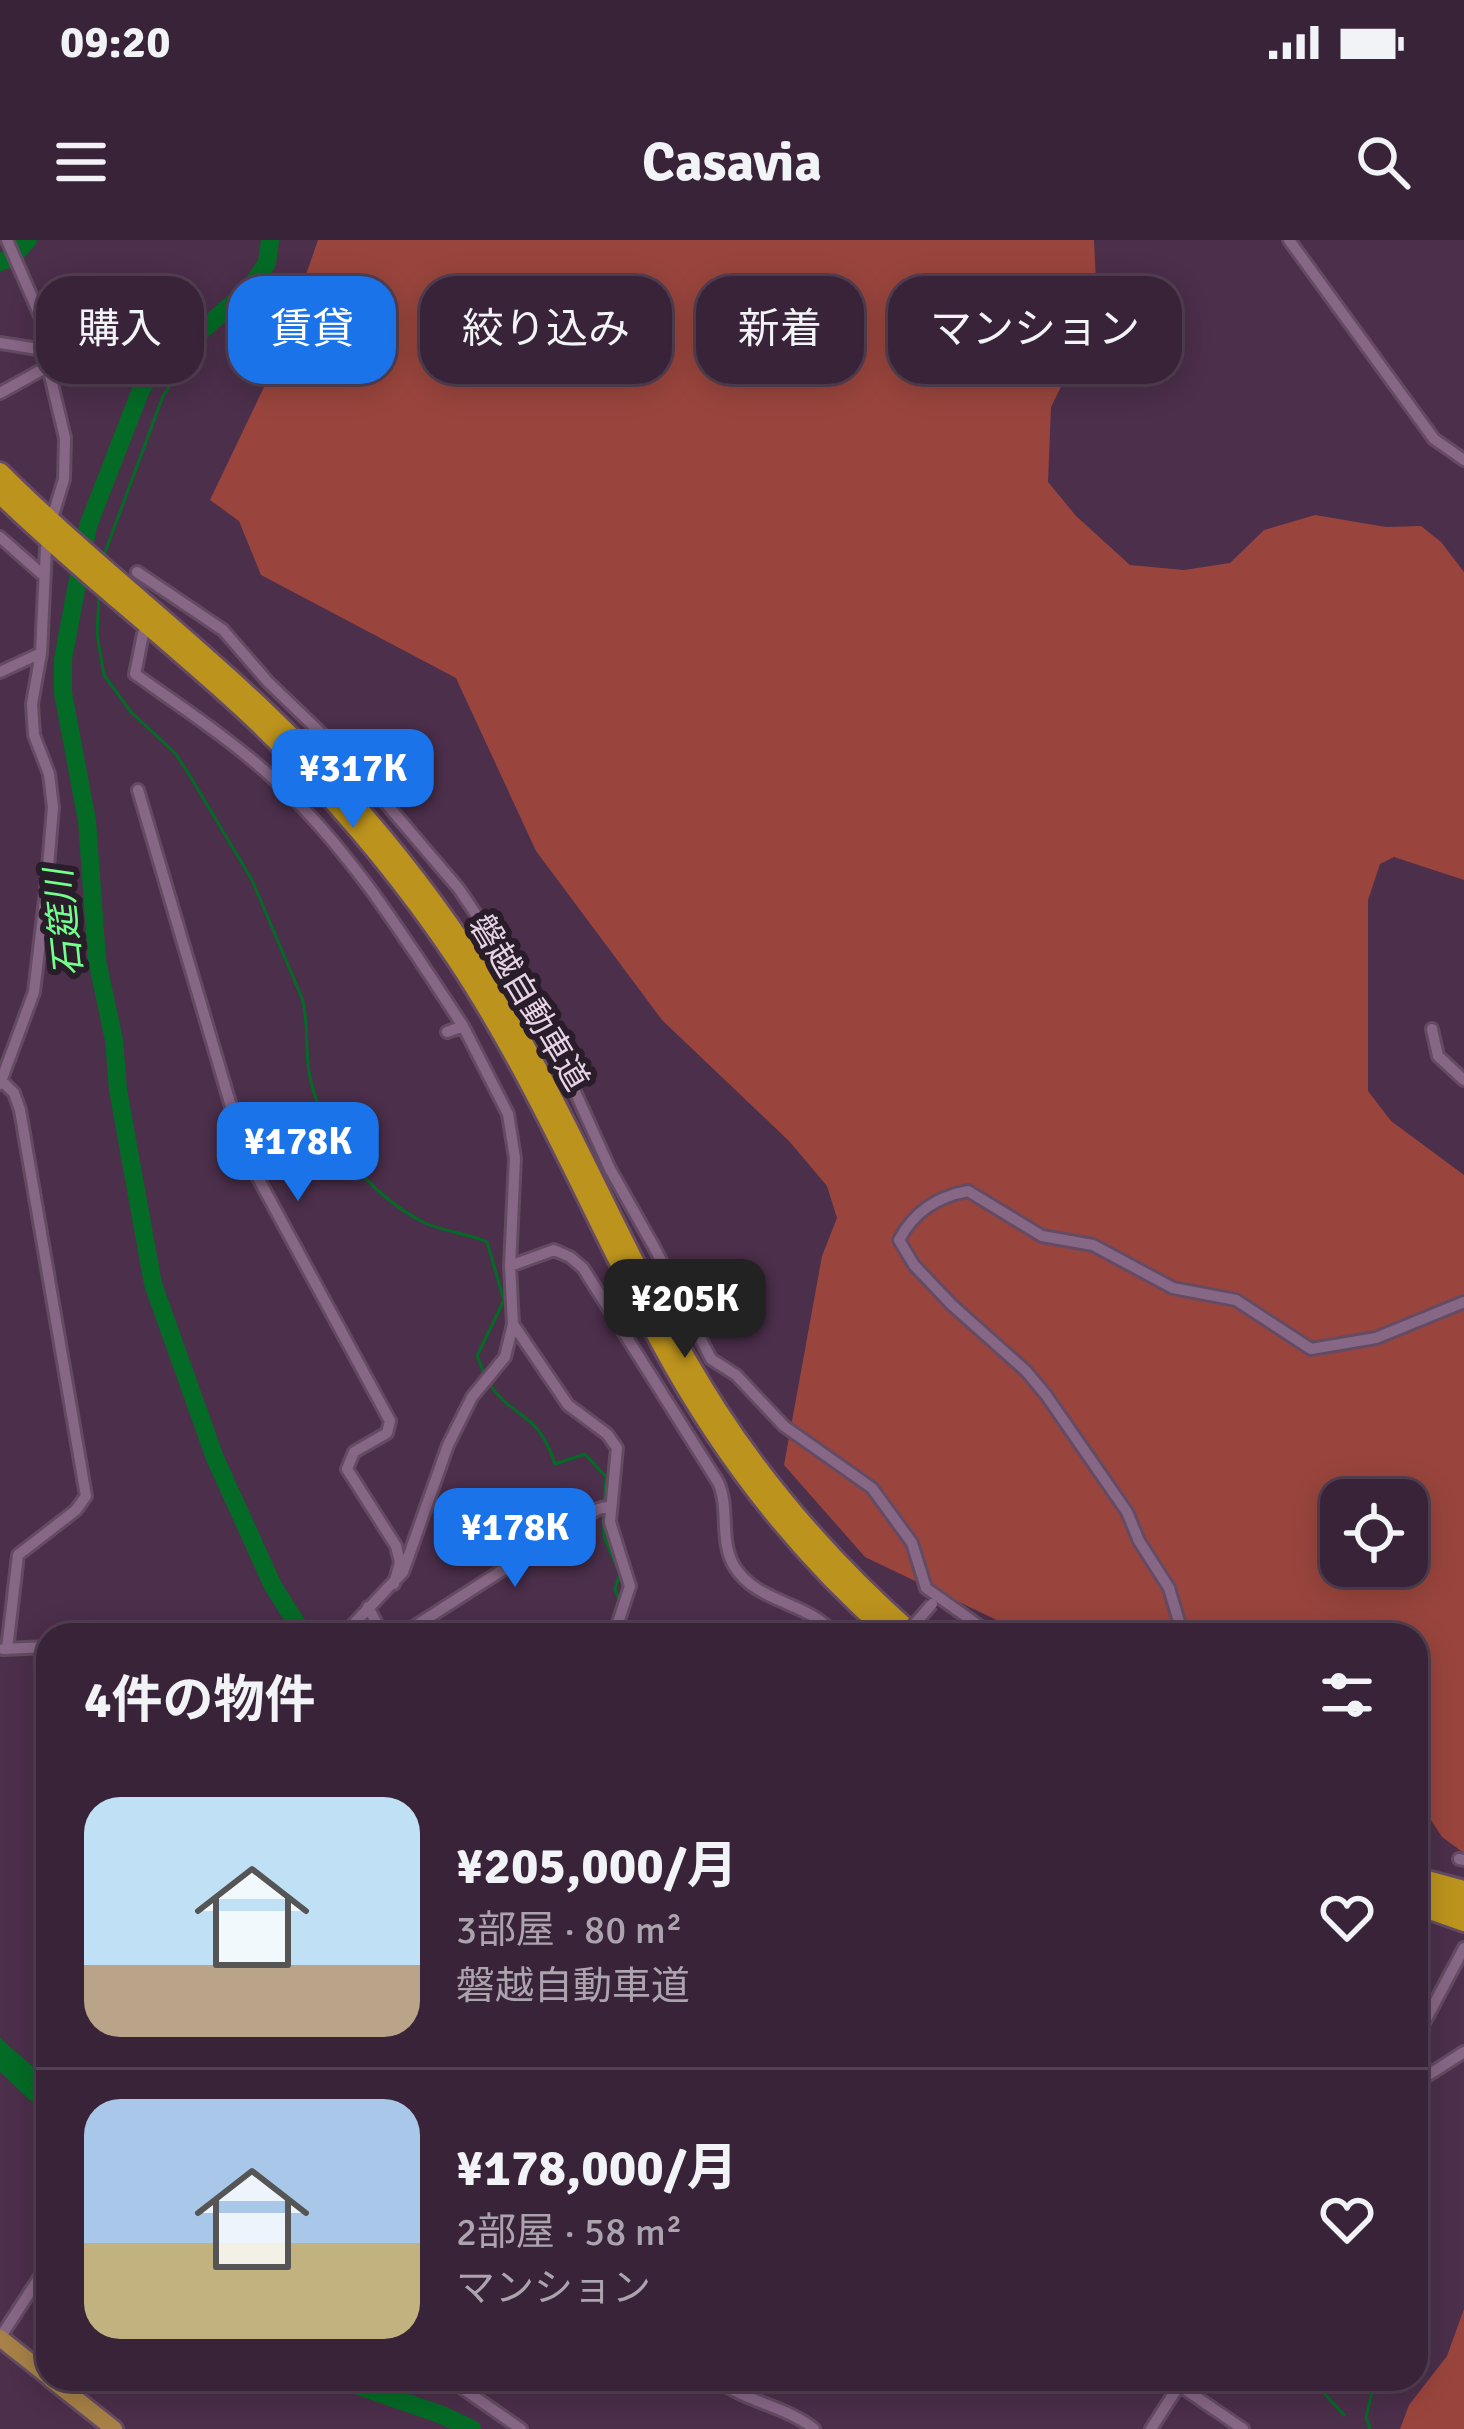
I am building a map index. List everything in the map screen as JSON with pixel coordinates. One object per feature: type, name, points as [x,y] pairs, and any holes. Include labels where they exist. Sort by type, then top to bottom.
[{"type":"highway","name":"磐越自動車道","points":[[0,472],[54,533]]},
{"type":"highway","name":"磐越自動車道","points":[[0,494],[148,609],[293,738],[370,821],[467,950],[534,1060],[673,1334],[716,1408],[800,1523],[897,1623]]},
{"type":"highway","name":"磐越自動車道","points":[[148,609],[296,762],[408,893],[455,957],[524,1070],[662,1346],[706,1420],[790,1533],[877,1623]]},
{"type":"highway","points":[[1428,1880],[1464,1890]]},
{"type":"highway","points":[[1428,1894],[1464,1904]]},
{"type":"highway","points":[[1428,1909],[1464,1922]]},
{"type":"main road","points":[[0,2338],[36,2367]]},
{"type":"main road","points":[[66,2391],[114,2429]]},
{"type":"street","points":[[7,240],[36,306]]},
{"type":"street","points":[[1289,240],[1433,439],[1464,460]]},
{"type":"street","points":[[0,343],[36,349]]},
{"type":"street","points":[[0,393],[36,373]]},
{"type":"street","points":[[36,1648],[4,1649],[18,1555],[76,1510],[86,1496],[20,1111],[11,1089],[1,1083],[34,992],[53,807],[49,774],[34,735],[32,704],[41,653],[44,576],[66,450],[51,384]]},
{"type":"street","points":[[0,537],[44,576]]},
{"type":"street","points":[[137,572],[148,609],[135,674],[253,760],[297,802],[400,927],[472,1040],[508,1114],[515,1158],[510,1266],[513,1324],[505,1357],[464,1411],[435,1478],[411,1555],[394,1584],[354,1623]]},
{"type":"street","points":[[148,609],[223,630],[268,682],[350,760],[459,889],[534,1001],[610,1169],[711,1359],[736,1375],[784,1426],[872,1488],[912,1543],[921,1582],[934,1600],[972,1623]]},
{"type":"street","points":[[0,672],[41,653]]},
{"type":"street","points":[[138,790],[245,1154],[390,1421],[387,1433],[354,1452],[347,1469],[396,1546],[400,1562],[394,1584]]},
{"type":"street","points":[[521,1010],[534,1001]]},
{"type":"street","points":[[447,1032],[463,1025]]},
{"type":"street","points":[[1432,1029],[1438,1056],[1464,1080]]},
{"type":"street","points":[[472,1040],[485,1032]]},
{"type":"street","points":[[1180,1623],[1169,1588],[1138,1541],[1127,1512],[1026,1372],[967,1321],[914,1265],[899,1240],[909,1222],[937,1201],[968,1191],[1042,1236],[1093,1245],[1173,1288],[1236,1300],[1311,1349],[1376,1337],[1464,1302]]},
{"type":"street","points":[[510,1266],[554,1250],[583,1268],[722,1490],[727,1546],[741,1576],[766,1595],[823,1623]]},
{"type":"street","points":[[513,1324],[568,1406],[615,1444],[618,1460],[610,1506],[613,1540],[630,1586],[618,1623]]},
{"type":"street","points":[[420,1623],[598,1509],[610,1506]]},
{"type":"street","points":[[918,1623],[934,1600]]},
{"type":"street","points":[[368,1607],[377,1623]]},
{"type":"street","points":[[1428,2016],[1464,1948]]},
{"type":"street","points":[[1428,2075],[1464,2052]]},
{"type":"street","points":[[0,2338],[36,2282]]},
{"type":"street","points":[[466,2391],[521,2429]]},
{"type":"street","points":[[734,2391],[796,2416],[814,2429]]},
{"type":"street","points":[[1151,2429],[1172,2391]]},
{"type":"street","points":[[1191,2391],[1243,2429]]},
{"type":"shaded area","points":[[318,240],[1094,240],[1096,276],[888,276],[888,384],[1062,384],[1051,407],[1048,482],[1076,516],[1130,565],[1184,570],[1230,563],[1264,530],[1315,515],[1386,527],[1421,526],[1441,542],[1464,572],[1464,880],[1394,857],[1380,864],[1368,900],[1368,1091],[1391,1121],[1464,1175],[1464,1853],[1442,1837],[1428,1815],[1428,1623],[1003,1623],[865,1557],[784,1465],[822,1256],[837,1218],[827,1186],[789,1141],[662,1020],[536,851],[456,678],[261,575],[239,521],[210,500],[265,384],[396,384],[396,276],[306,276]]},
{"type":"shaded area","points":[[0,2038],[36,2069],[36,2106],[0,2072]]},
{"type":"shaded area","points":[[1464,2309],[1464,2429],[1400,2429],[1409,2405],[1420,2391],[1428,2391],[1428,2380],[1447,2356]]},
{"type":"waterway","name":"石筵川","points":[[0,262],[11,258],[28,240]]},
{"type":"waterway","name":"石筵川","points":[[270,240],[267,263],[250,288],[200,332],[177,339],[140,392],[88,526],[63,659],[63,693],[87,821],[97,960],[153,1284],[215,1458],[273,1586],[296,1623]]},
{"type":"waterway","points":[[104,555],[171,384]]},
{"type":"waterway","points":[[99,595],[97,634],[104,675],[131,712],[175,753],[252,880],[302,998],[309,1072],[336,1140],[367,1179],[404,1211],[433,1226],[487,1242],[504,1300],[477,1356],[484,1373]]},
{"type":"waterway","points":[[488,1382],[541,1433],[555,1464],[585,1454],[606,1477],[604,1503]]},
{"type":"waterway","points":[[603,1513],[604,1537],[620,1574],[615,1589],[621,1605]]},
{"type":"waterway","points":[[624,1623],[625,1614]]},
{"type":"waterway","points":[[373,2391],[472,2429]]},
{"type":"waterway","points":[[1322,2391],[1344,2415]]},
{"type":"waterway","points":[[1370,2429],[1366,2417],[1372,2391]]}]
